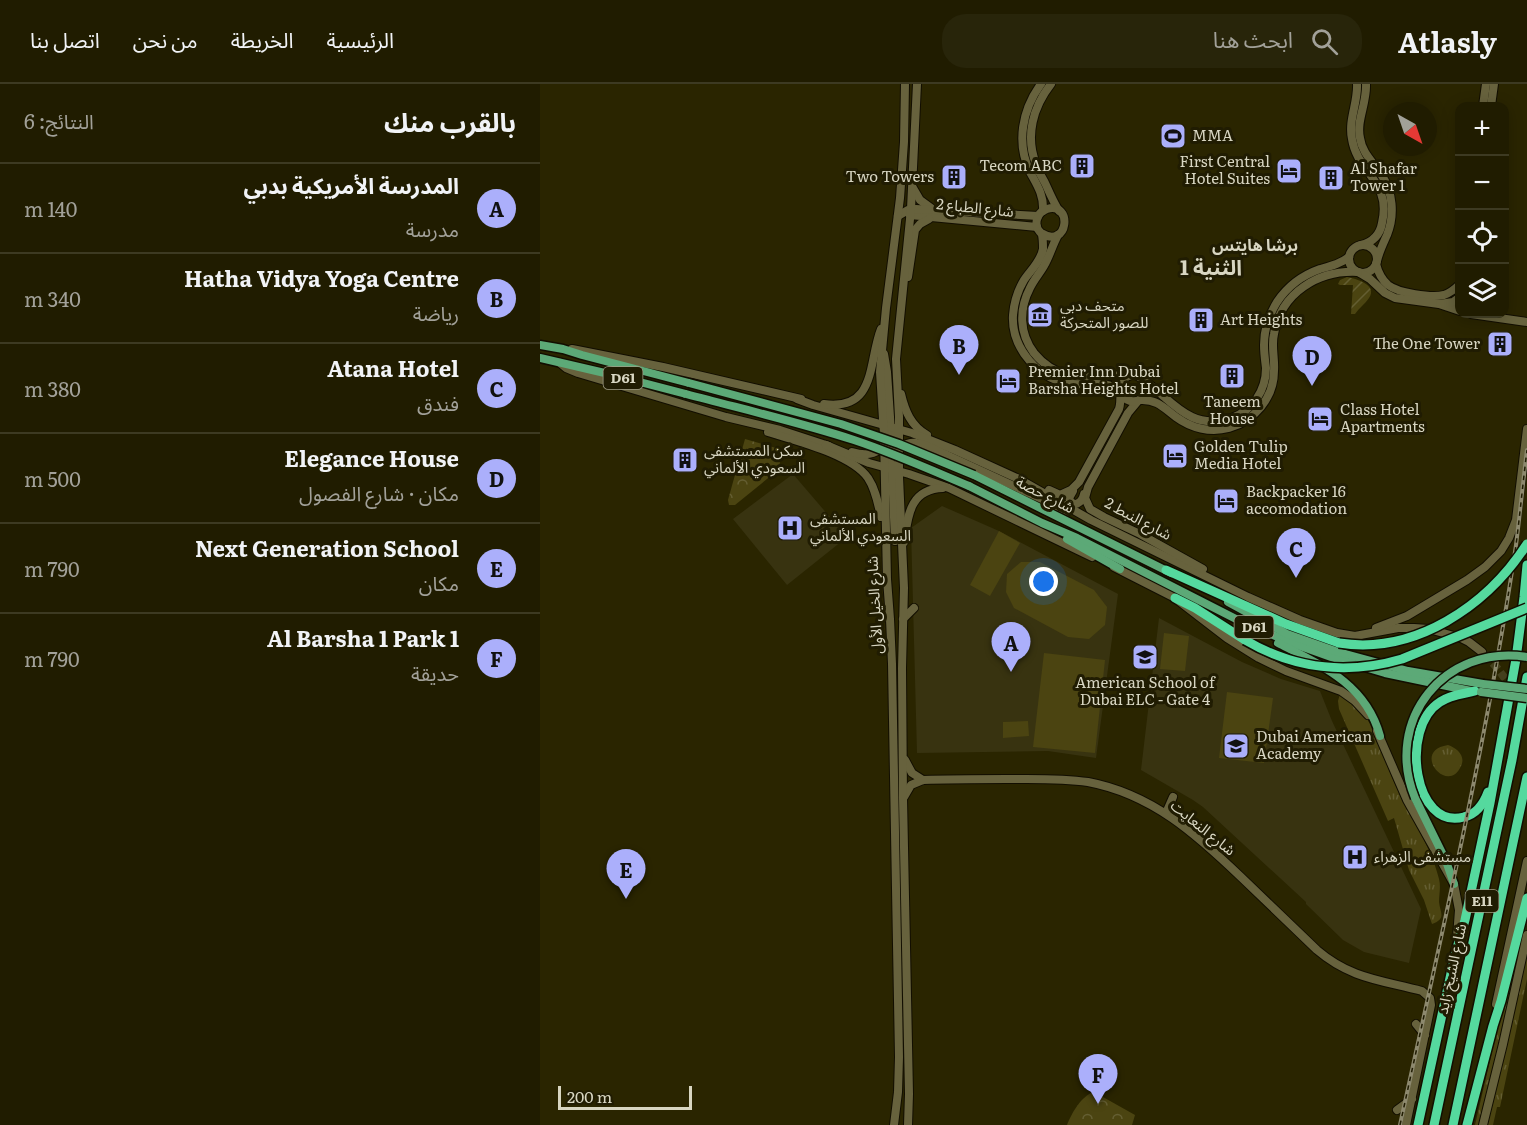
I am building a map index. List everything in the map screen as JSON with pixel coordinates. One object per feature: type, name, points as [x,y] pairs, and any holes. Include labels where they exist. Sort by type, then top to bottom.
[{"type":"highway","points":[[1166,570],[1286,624],[1339,643],[1386,644],[1414,636],[1461,612],[1482,595],[1527,544]]},
{"type":"highway","points":[[1418,1125],[1489,812],[1524,597],[1527,565]]},
{"type":"highway","points":[[1175,598],[1245,640],[1275,655],[1306,664],[1360,668],[1402,659],[1527,608]]},
{"type":"highway","name":"شارع الشيخ زايد","points":[[1434,1125],[1512,760],[1527,677]]},
{"type":"highway","points":[[1479,689],[1451,696],[1434,706],[1426,716],[1418,736],[1416,757],[1419,778],[1427,798],[1438,813],[1449,818],[1461,818],[1472,814],[1481,806],[1488,795],[1505,719]]},
{"type":"highway","name":"E11","points":[[1453,1125],[1527,777]]},
{"type":"highway","points":[[1467,1125],[1527,898]]},
{"type":"highway","points":[[1472,1125],[1481,1075]]},
{"type":"main road","name":"شارع الخيل الأول","points":[[905,84],[905,267],[897,338],[898,382],[893,427],[887,441],[903,580],[903,798],[908,1125]]},
{"type":"main road","name":"شارع الخيل الأول","points":[[894,453],[883,351],[884,322],[905,210],[912,185],[917,84]]},
{"type":"main road","points":[[1041,84],[1031,99],[1022,133],[1025,158],[1042,196],[1039,230],[1043,243],[1041,254],[1017,295],[1013,324],[1020,346],[1032,364],[1057,381],[1071,384],[1105,383],[1113,386],[1130,402],[1156,402],[1188,425],[1204,429],[1228,428],[1244,421],[1263,404],[1271,390],[1274,375],[1274,332],[1288,300],[1300,288],[1315,279],[1340,273],[1364,273],[1371,270],[1377,262],[1389,229],[1392,207],[1385,181],[1365,153],[1360,140],[1359,126],[1365,104],[1366,84]]},
{"type":"main road","points":[[1051,84],[1035,112],[1031,144],[1035,162],[1059,211]]},
{"type":"main road","points":[[1357,84],[1351,127],[1352,140],[1359,159],[1380,188],[1384,207],[1382,226],[1378,234],[1371,241],[1352,250],[1349,257],[1350,264],[1352,268],[1371,279],[1390,296],[1439,304],[1455,309]]},
{"type":"main road","points":[[1484,102],[1486,84]]},
{"type":"main road","points":[[1492,102],[1494,84]]},
{"type":"main road","points":[[904,142],[907,159],[905,210],[901,218],[904,221],[901,255],[905,267]]},
{"type":"main road","points":[[904,286],[910,272],[915,230],[933,214],[920,200],[912,185]]},
{"type":"main road","points":[[1040,214],[1053,208],[1064,216],[1065,223],[1030,288],[1025,302],[1022,323],[1028,343],[1042,362],[1053,370],[1080,377],[1136,375],[1195,419],[1216,421],[1236,416],[1253,403],[1262,390],[1265,375],[1266,329],[1277,302],[1304,276],[1335,265],[1349,257]]},
{"type":"main road","name":"شارع الطباع 2","points":[[905,210],[1039,230]]},
{"type":"main road","name":"شارع الطباع 2","points":[[933,214],[1040,214]]},
{"type":"main road","points":[[1004,225],[1009,219],[1006,214]]},
{"type":"main road","points":[[1039,230],[1050,237],[1058,235]]},
{"type":"main road","points":[[1361,245],[1372,248],[1384,282],[1395,289],[1444,295],[1455,288]]},
{"type":"main road","points":[[1439,304],[1455,301]]},
{"type":"main road","points":[[1509,315],[1527,317]]},
{"type":"main road","points":[[1499,318],[1527,322]]},
{"type":"main road","points":[[563,349],[639,362],[796,399],[834,405],[858,396],[867,386],[876,345],[884,322]]},
{"type":"main road","name":"شارع حصة","points":[[540,345],[563,349],[804,413],[899,444],[974,475],[1166,570],[1298,639],[1338,652],[1479,689],[1527,689]]},
{"type":"main road","name":"شارع حصة","points":[[540,358],[801,424],[895,455],[969,486],[1236,619],[1289,642],[1351,664],[1404,678],[1527,698]]},
{"type":"main road","points":[[559,362],[578,373],[866,455],[878,452],[887,441],[893,427]]},
{"type":"main road","points":[[1128,376],[1120,388],[1120,404],[1117,413],[1079,482],[1069,495],[1072,503],[1077,504],[1082,501],[1128,413],[1147,392],[1145,381]]},
{"type":"main road","points":[[898,382],[905,409],[913,423],[922,432],[955,450]]},
{"type":"main road","points":[[796,399],[893,427],[955,450],[1060,495],[1071,490],[1079,482]]},
{"type":"main road","points":[[736,419],[853,464],[868,478],[874,489],[885,532]]},
{"type":"main road","points":[[864,419],[877,426],[894,453],[892,470],[896,552],[903,580]]},
{"type":"main road","points":[[1330,630],[1363,632],[1398,620],[1467,580],[1494,560],[1515,525],[1527,429]]},
{"type":"main road","points":[[894,453],[910,443],[927,446],[1091,520]]},
{"type":"main road","points":[[826,445],[852,457],[949,488],[1071,548],[1120,569]]},
{"type":"main road","name":"شارع الخيل الأول","points":[[892,470],[885,532],[892,664],[897,945],[899,1081],[894,1125]]},
{"type":"main road","points":[[1019,479],[1091,520],[1300,620],[1343,635],[1354,636],[1398,628],[1430,629],[1461,638],[1482,652]]},
{"type":"main road","name":"شارع النبط 2","points":[[1088,487],[1085,498],[1090,509],[1197,566],[1248,597]]},
{"type":"main road","points":[[901,549],[908,515],[915,501],[930,490],[949,488]]},
{"type":"main road","points":[[1042,523],[1175,598],[1227,638],[1259,658],[1346,694],[1367,714],[1380,736]]},
{"type":"main road","points":[[903,619],[914,608]]},
{"type":"main road","points":[[1236,619],[1253,631],[1315,661],[1335,673],[1352,688],[1373,718],[1407,800],[1454,884]]},
{"type":"main road","points":[[1455,955],[1459,910],[1454,884],[1446,861],[1415,798],[1408,774],[1407,742],[1413,718],[1421,704],[1431,690],[1449,674],[1471,662],[1487,657],[1503,655],[1527,657]]},
{"type":"main road","points":[[903,755],[912,773],[923,780]]},
{"type":"main road","name":"شارع النعايت","points":[[923,780],[1065,779],[1114,789],[1132,796],[1166,813],[1198,837],[1317,950],[1339,966],[1363,977],[1422,991],[1428,995]]},
{"type":"main road","points":[[903,798],[910,786],[923,780]]},
{"type":"main road","points":[[1166,813],[1173,797]]},
{"type":"main road","points":[[1493,1026],[1495,1006],[1527,861]]},
{"type":"main road","points":[[1484,1125],[1527,935]]},
{"type":"main road","points":[[897,945],[900,976],[906,977]]},
{"type":"main road","name":"شارع الشيخ زايد","points":[[1406,1125],[1431,1005],[1428,995]]},
{"type":"main road","points":[[1416,1024],[1425,1035]]},
{"type":"main road","points":[[1397,1110],[1412,1099]]},
{"type":"shaded area","name":"المستشفى السعودي الألماني","points":[[793,474],[847,537],[787,585],[733,519]]},
{"type":"shaded area","points":[[942,506],[999,531],[1118,594],[1096,758],[1048,751],[917,753],[911,528]]},
{"type":"shaded area","name":"Dubai American Academy","points":[[1159,618],[1242,662],[1281,679],[1320,691],[1421,909],[1409,963],[1364,952],[1343,940],[1306,902],[1203,807],[1141,770]]},
{"type":"green space","points":[[1347,277],[1365,283],[1371,290],[1369,298],[1355,314],[1351,314],[1353,285],[1338,284],[1340,280]]},
{"type":"green space","points":[[745,439],[783,450],[778,470],[735,505],[729,505],[728,500]]},
{"type":"green space","points":[[999,531],[1020,543],[990,596],[970,585]]},
{"type":"green space","points":[[1021,562],[1040,562],[1094,590],[1107,607],[1105,625],[1089,639],[1068,637],[1014,608],[1006,592],[1007,574]]},
{"type":"green space","points":[[1164,633],[1189,636],[1185,671],[1160,669]]},
{"type":"green space","points":[[1044,653],[1105,660],[1095,753],[1033,747]]},
{"type":"green space","points":[[1227,692],[1273,698],[1264,763],[1219,758]]},
{"type":"green space","points":[[1340,694],[1356,706],[1369,722],[1394,782],[1431,854],[1440,882],[1439,902],[1442,915],[1440,920],[1432,924],[1424,900],[1409,870],[1394,818],[1388,821],[1339,709]]},
{"type":"green space","points":[[1028,721],[1029,736],[1003,738],[1003,722]]},
{"type":"green space","points":[[1448,745],[1457,750],[1462,762],[1455,774],[1448,776],[1435,769],[1432,755],[1437,749]]},
{"type":"green space","points":[[1527,912],[1523,943],[1494,1067],[1479,1125],[1475,1125],[1506,992]]},
{"type":"green space","points":[[1527,953],[1527,979],[1500,1107],[1497,1107],[1493,1125],[1487,1125]]},
{"type":"green space","points":[[1094,1092],[1135,1115],[1132,1125],[1067,1125],[1081,1101]]},
{"type":"tunnel","points":[[1485,654],[1513,689]]},
{"type":"railway","points":[[1400,1125],[1492,691],[1516,545],[1527,450]]},
{"type":"place","name":"MMA","points":[[1173,136]]},
{"type":"place","name":"Tecom ABC","points":[[1082,166]]},
{"type":"place","name":"First Central Hotel Suites","points":[[1289,171]]},
{"type":"place","name":"Two Towers","points":[[954,177]]},
{"type":"place","name":"Al Shafar Tower 1","points":[[1331,178]]},
{"type":"place","name":"متحف دبي للصور المتحركة","points":[[1040,315]]},
{"type":"place","name":"Art Heights","points":[[1201,320]]},
{"type":"place","name":"The One Tower","points":[[1500,344]]},
{"type":"place","name":"Hatha Vidya Yoga Centre","points":[[959,375]]},
{"type":"place","name":"Taneem House","points":[[1232,376]]},
{"type":"place","name":"Premier Inn Dubai Barsha Heights Hotel","points":[[1008,381]]},
{"type":"place","name":"Elegance House","points":[[1312,386]]},
{"type":"place","name":"Class Hotel Apartments","points":[[1320,419]]},
{"type":"place","name":"Golden Tulip Media Hotel","points":[[1175,456]]},
{"type":"place","name":"سكن المستشفى السعودي الألماني","points":[[685,460]]},
{"type":"place","name":"Backpacker 16 accomodation","points":[[1226,501]]},
{"type":"place","name":"المستشفى السعودي الألماني","points":[[790,528]]},
{"type":"place","name":"Atana Hotel","points":[[1296,578]]},
{"type":"place","name":"American School of Dubai ELC - Gate 4","points":[[1145,657]]},
{"type":"place","name":"المدرسة الأمريكية بدبي","points":[[1011,672]]},
{"type":"place","name":"Dubai American Academy","points":[[1236,746]]},
{"type":"place","name":"مستشفى الزهراء","points":[[1355,857]]},
{"type":"place","name":"Next Generation School","points":[[626,899]]},
{"type":"place","name":"Al Barsha 1 Park 1","points":[[1098,1104]]},
{"type":"district","name":"برشا هايتس","points":[[1255,245]]},
{"type":"district","name":"الثنية 1","points":[[1211,268]]}]
